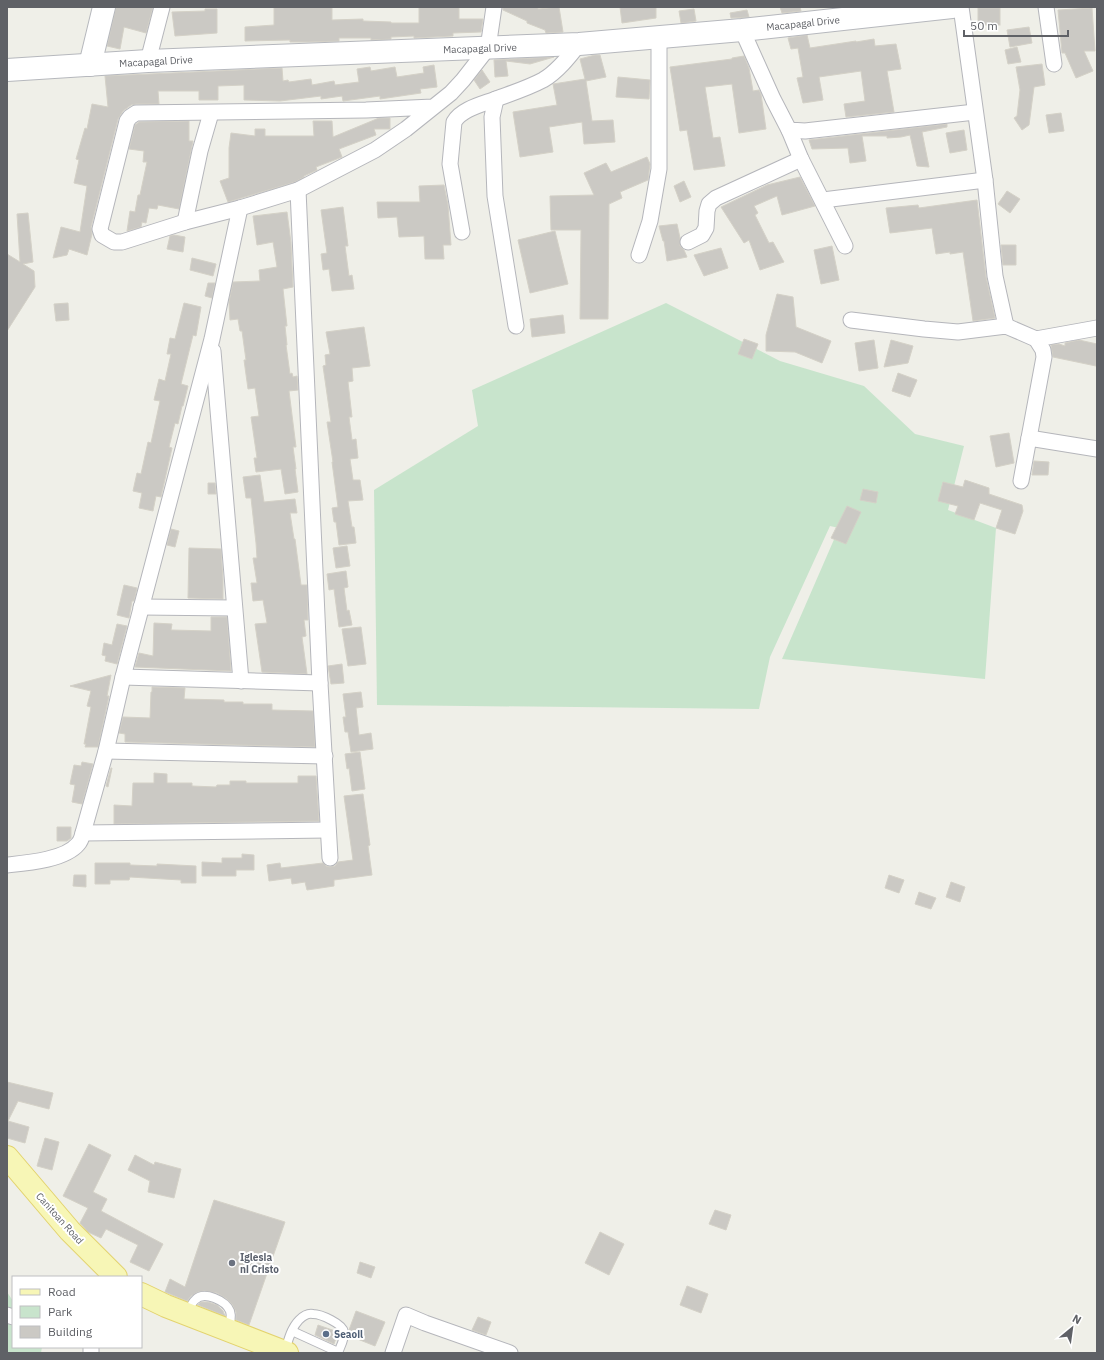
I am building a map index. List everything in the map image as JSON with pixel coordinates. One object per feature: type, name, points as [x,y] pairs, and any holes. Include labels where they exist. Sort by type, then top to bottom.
[{"type":"main road","points":[[90,65],[104,7]]},
{"type":"main road","name":"Macapagal Drive","points":[[7,70],[148,61],[578,44],[742,30],[952,7]]},
{"type":"main road","name":"Canitoan Road","points":[[7,1157],[70,1231],[115,1276]]},
{"type":"main road","points":[[142,1294],[187,1315],[286,1353]]},
{"type":"street","points":[[148,61],[162,7],[171,7]]},
{"type":"street","points":[[433,107],[211,113],[140,113],[130,117],[127,121],[100,229],[102,235],[114,242],[122,242],[185,222],[240,208],[298,190],[375,150],[406,129],[451,93],[459,85],[488,48],[494,7]]},
{"type":"street","points":[[962,7],[985,180],[994,276],[1006,326]]},
{"type":"street","points":[[1046,7],[1054,64]]},
{"type":"street","points":[[742,30],[801,158],[845,246]]},
{"type":"street","points":[[640,255],[650,221],[659,169],[659,37]]},
{"type":"street","points":[[462,232],[450,164],[454,122],[456,118],[460,114],[470,109],[496,98],[525,89],[544,79],[568,58],[578,44]]},
{"type":"street","points":[[496,98],[492,117],[495,196],[516,326]]},
{"type":"street","points":[[789,130],[805,131],[975,112]]},
{"type":"street","points":[[185,222],[200,151],[211,113]]},
{"type":"street","points":[[688,242],[702,235],[706,228],[709,204],[716,198],[801,158]]},
{"type":"street","points":[[822,200],[985,180]]},
{"type":"street","points":[[298,190],[320,683],[330,858]]},
{"type":"street","points":[[7,865],[31,862],[57,856],[70,851],[78,845],[83,833],[106,751],[122,677],[212,339],[240,208]]},
{"type":"street","points":[[850,320],[958,332],[1006,326],[1036,339],[1097,328]]},
{"type":"street","points":[[212,339],[240,681]]},
{"type":"street","points":[[1021,482],[1044,357],[1043,350],[1036,339]]},
{"type":"street","points":[[1029,438],[1097,450]]},
{"type":"street","points":[[141,607],[234,608]]},
{"type":"street","points":[[122,677],[320,683]]},
{"type":"street","points":[[106,751],[325,756]]},
{"type":"street","points":[[83,833],[328,830]]},
{"type":"street","points":[[393,1353],[406,1315],[424,1323],[510,1353]]},
{"type":"lane","points":[[286,1353],[292,1332],[299,1320],[306,1315],[314,1313],[338,1324],[343,1329],[344,1334],[338,1353],[292,1332]]},
{"type":"green space","points":[[666,303],[780,361],[864,386],[915,434],[964,446],[948,510],[996,528],[985,679],[782,659],[839,528],[830,526],[770,657],[759,709],[377,705],[374,490],[478,426],[472,390]]},
{"type":"green space","points":[[7,1292],[12,1300],[12,1348],[42,1348],[41,1353],[7,1353]]},
{"type":"building","points":[[116,7],[153,7],[146,33],[124,27],[120,49],[107,46]]},
{"type":"building","points":[[274,7],[332,7],[332,20],[363,19],[363,21],[391,23],[419,23],[419,7],[459,7],[459,19],[483,19],[481,32],[453,33],[453,36],[414,38],[414,36],[391,37],[391,39],[371,40],[371,38],[339,38],[339,41],[308,42],[290,42],[290,40],[245,41],[245,27],[274,25]]},
{"type":"building","points":[[503,7],[538,7],[538,9],[559,7],[563,32],[546,33],[545,30],[527,23],[527,21],[503,10]]},
{"type":"building","points":[[620,7],[656,7],[656,18],[622,23]]},
{"type":"building","points":[[780,7],[800,7],[801,11],[782,13]]},
{"type":"building","points":[[978,8],[1000,8],[1000,25],[978,25]]},
{"type":"building","points":[[1092,8],[1095,51],[1084,51],[1093,71],[1076,78],[1065,53],[1062,53],[1058,10]]},
{"type":"building","points":[[205,9],[217,9],[217,33],[175,36],[172,12],[205,11]]},
{"type":"building","points":[[694,9],[696,21],[681,23],[679,11]]},
{"type":"building","points":[[747,10],[749,17],[731,18],[730,13]]},
{"type":"building","points":[[1029,27],[1032,43],[1010,47],[1007,30]]},
{"type":"building","points":[[807,35],[810,48],[874,39],[875,46],[896,44],[901,69],[887,71],[894,112],[846,117],[844,104],[865,101],[861,71],[819,77],[823,100],[803,103],[797,78],[803,77],[798,48],[791,49],[788,38]]},
{"type":"building","points":[[1017,47],[1021,62],[1008,64],[1005,50]]},
{"type":"building","points":[[600,55],[606,77],[586,81],[592,121],[613,120],[615,142],[584,144],[582,122],[549,127],[553,152],[520,157],[513,112],[557,105],[553,84],[585,79],[580,59]]},
{"type":"building","points":[[744,56],[749,68],[753,91],[759,90],[761,94],[766,129],[739,133],[732,84],[705,87],[713,138],[720,137],[725,166],[694,170],[687,130],[680,131],[670,67],[732,59]]},
{"type":"building","points":[[554,57],[530,64],[506,61],[508,76],[495,77],[494,60]]},
{"type":"building","points":[[1042,64],[1045,85],[1034,87],[1029,125],[1022,130],[1014,118],[1017,116],[1020,90],[1016,67]]},
{"type":"building","points":[[434,65],[437,87],[420,89],[421,93],[380,99],[380,96],[343,101],[342,96],[321,99],[321,96],[280,101],[244,100],[244,85],[218,86],[218,100],[199,100],[199,91],[158,91],[159,104],[131,105],[123,111],[118,119],[91,227],[92,234],[87,255],[69,249],[67,255],[53,258],[61,227],[80,232],[87,186],[74,183],[79,160],[76,159],[85,128],[87,129],[92,104],[108,107],[105,76],[282,68],[283,81],[288,80],[289,82],[311,79],[312,85],[334,81],[335,85],[359,82],[357,69],[370,67],[371,71],[395,67],[397,77],[424,73],[423,67]]},
{"type":"building","points":[[482,70],[490,82],[480,89],[474,80]]},
{"type":"building","points":[[618,77],[650,80],[649,99],[616,97]]},
{"type":"building","points":[[1061,113],[1064,131],[1049,133],[1046,115]]},
{"type":"building","points":[[379,118],[390,118],[390,129],[374,129],[376,135],[339,149],[342,157],[316,167],[317,170],[295,182],[228,202],[220,181],[229,178],[229,148],[231,133],[255,136],[255,129],[265,129],[265,136],[314,136],[313,121],[332,121],[333,137]]},
{"type":"building","points":[[189,121],[189,141],[193,141],[179,209],[158,205],[157,209],[149,208],[146,223],[142,222],[141,227],[127,231],[130,211],[135,212],[147,162],[143,162],[144,151],[129,149],[135,125],[139,122]]},
{"type":"building","points":[[947,124],[947,127],[922,132],[929,167],[917,166],[910,135],[887,138],[887,136],[862,136],[866,161],[850,163],[848,148],[812,149],[809,140]]},
{"type":"building","points":[[964,130],[967,150],[950,153],[946,133]]},
{"type":"building","points":[[647,157],[650,164],[648,180],[620,192],[622,198],[609,204],[608,319],[580,319],[581,230],[551,230],[550,196],[594,195],[584,173],[606,163],[611,172]]},
{"type":"building","points":[[800,177],[815,206],[782,215],[777,196],[754,206],[758,213],[755,215],[769,243],[773,242],[784,262],[760,270],[749,240],[744,243],[721,207],[767,185]]},
{"type":"building","points":[[684,181],[691,197],[680,202],[674,186]]},
{"type":"building","points":[[444,185],[448,205],[451,245],[443,245],[444,259],[425,259],[424,236],[399,237],[397,217],[378,218],[377,202],[420,202],[419,186]]},
{"type":"building","points":[[1007,191],[1020,199],[1010,213],[998,204]]},
{"type":"building","points":[[977,200],[986,277],[995,318],[973,321],[963,252],[936,254],[932,228],[890,233],[886,208],[918,205],[919,208]]},
{"type":"building","points":[[343,207],[348,246],[345,246],[349,276],[352,275],[354,289],[332,291],[329,269],[323,270],[321,254],[327,253],[321,210]]},
{"type":"building","points":[[287,212],[291,243],[293,287],[283,289],[287,326],[285,326],[286,345],[290,374],[292,373],[293,377],[297,376],[298,390],[289,391],[296,447],[293,447],[298,492],[285,494],[281,469],[256,472],[254,458],[257,458],[251,417],[259,416],[255,388],[248,389],[242,331],[240,331],[238,319],[230,320],[229,302],[233,282],[260,281],[259,270],[277,267],[273,242],[257,245],[253,216]]},
{"type":"building","points":[[28,213],[33,262],[23,264],[34,271],[35,287],[7,331],[7,254],[20,262],[17,214]]},
{"type":"building","points":[[677,224],[680,246],[684,250],[687,257],[667,261],[664,241],[659,226]]},
{"type":"building","points":[[555,231],[568,284],[530,293],[518,240]]},
{"type":"building","points":[[174,235],[185,237],[183,252],[167,249],[170,236]]},
{"type":"building","points":[[1001,245],[1016,245],[1016,265],[1003,265]]},
{"type":"building","points":[[832,246],[839,280],[821,284],[814,250]]},
{"type":"building","points":[[721,248],[728,268],[704,276],[694,255]]},
{"type":"building","points":[[192,258],[216,264],[213,276],[190,270]]},
{"type":"building","points":[[208,283],[215,283],[212,298],[205,296]]},
{"type":"building","points":[[777,294],[793,297],[796,327],[831,341],[822,363],[795,352],[766,351],[766,335]]},
{"type":"building","points":[[68,303],[69,320],[56,321],[54,304]]},
{"type":"building","points":[[184,303],[201,307],[196,336],[193,335],[181,384],[188,386],[178,424],[175,423],[169,447],[172,448],[161,497],[156,496],[153,511],[139,508],[142,493],[133,491],[137,473],[141,474],[148,442],[151,443],[160,401],[154,400],[159,379],[165,381],[171,354],[167,354],[170,338],[175,339]]},
{"type":"building","points":[[563,315],[565,333],[532,337],[530,319]]},
{"type":"building","points":[[364,327],[370,366],[352,368],[353,381],[348,382],[352,417],[349,417],[352,440],[356,439],[358,458],[350,459],[353,480],[360,480],[363,500],[348,501],[356,543],[339,545],[336,522],[334,522],[332,508],[338,507],[327,422],[331,422],[323,366],[326,365],[325,355],[330,354],[326,332]]},
{"type":"building","points":[[744,339],[758,344],[752,359],[738,354]]},
{"type":"building","points":[[874,340],[878,368],[859,371],[855,343]]},
{"type":"building","points":[[891,340],[913,346],[908,363],[884,367]]},
{"type":"building","points":[[1079,340],[1097,344],[1096,366],[1053,357],[1051,345],[1059,344],[1065,346],[1065,343]]},
{"type":"building","points":[[898,373],[917,380],[910,397],[892,391]]},
{"type":"building","points":[[1009,433],[1014,463],[996,467],[990,436]]},
{"type":"building","points":[[1034,461],[1049,462],[1048,475],[1032,475]]},
{"type":"building","points":[[260,475],[264,502],[295,499],[297,513],[290,513],[301,585],[307,585],[308,620],[304,620],[306,636],[302,637],[307,674],[262,672],[255,624],[267,623],[263,600],[253,601],[251,583],[257,583],[253,558],[257,558],[256,543],[251,498],[246,498],[243,477]]},
{"type":"building","points":[[965,480],[989,488],[989,494],[1022,505],[1023,511],[1015,534],[996,528],[1002,510],[980,503],[974,520],[955,514],[958,506],[938,501],[943,482],[963,487]]},
{"type":"building","points":[[208,483],[215,483],[216,494],[208,494]]},
{"type":"building","points":[[863,489],[878,492],[876,503],[860,500]]},
{"type":"building","points":[[847,506],[861,512],[846,544],[831,538]]},
{"type":"building","points":[[171,529],[179,531],[175,547],[167,545]]},
{"type":"building","points":[[347,546],[350,566],[336,568],[333,548]]},
{"type":"building","points":[[189,548],[221,549],[223,599],[188,598]]},
{"type":"building","points":[[346,571],[348,587],[344,588],[347,611],[349,610],[352,625],[339,627],[334,589],[329,590],[327,574]]},
{"type":"building","points":[[124,585],[137,588],[134,601],[132,601],[129,618],[117,615]]},
{"type":"building","points":[[211,617],[227,617],[231,671],[135,667],[139,653],[153,656],[154,623],[172,624],[171,630],[211,631]]},
{"type":"building","points":[[117,624],[127,626],[117,664],[105,661],[106,656],[102,655],[104,643],[112,645]]},
{"type":"building","points":[[361,627],[366,664],[348,666],[342,629]]},
{"type":"building","points":[[342,664],[344,683],[331,684],[328,666]]},
{"type":"building","points":[[111,675],[107,696],[109,696],[98,747],[85,747],[86,744],[84,744],[91,707],[87,706],[91,691],[70,686]]},
{"type":"building","points":[[152,687],[185,688],[184,699],[224,700],[224,702],[243,702],[243,704],[272,704],[272,710],[313,711],[315,747],[125,742],[125,734],[119,733],[123,717],[150,718]]},
{"type":"building","points":[[361,692],[363,707],[356,708],[359,735],[371,733],[373,749],[351,752],[348,732],[345,732],[343,717],[346,717],[343,694]]},
{"type":"building","points":[[360,752],[365,789],[352,791],[349,768],[347,769],[345,754]]},
{"type":"building","points":[[82,762],[93,764],[82,804],[72,802],[75,785],[70,784],[74,765],[81,766]]},
{"type":"building","points":[[112,768],[108,787],[106,786]]},
{"type":"building","points":[[154,773],[167,774],[167,783],[192,783],[192,786],[216,787],[217,785],[230,785],[230,781],[246,781],[246,783],[298,783],[298,776],[316,776],[319,821],[114,824],[114,805],[132,806],[133,783],[154,783]]},
{"type":"building","points":[[363,794],[370,845],[368,846],[372,875],[334,880],[334,886],[307,890],[305,882],[292,884],[291,878],[269,881],[267,865],[280,863],[281,868],[323,863],[330,867],[335,866],[338,862],[353,860],[344,796]]},
{"type":"building","points":[[57,827],[71,827],[71,838],[67,841],[57,841]]},
{"type":"building","points":[[242,854],[254,855],[254,870],[236,870],[236,876],[202,876],[202,862],[222,863],[222,858],[242,858]]},
{"type":"building","points":[[95,863],[196,866],[196,883],[181,883],[181,880],[130,877],[129,880],[110,880],[110,884],[95,884]]},
{"type":"building","points":[[74,875],[86,875],[86,887],[73,886]]},
{"type":"building","points":[[889,875],[904,880],[899,893],[885,888]]},
{"type":"building","points":[[951,882],[965,887],[960,902],[946,897]]},
{"type":"building","points":[[919,892],[936,898],[931,909],[915,904]]},
{"type":"building","points":[[7,1082],[53,1093],[49,1109],[18,1101],[8,1121],[29,1127],[25,1143],[7,1138]]},
{"type":"building","points":[[45,1138],[59,1142],[52,1170],[37,1166]]},
{"type":"building","points":[[89,1144],[111,1155],[93,1192],[107,1199],[101,1211],[163,1244],[149,1271],[130,1262],[138,1245],[106,1229],[101,1238],[88,1232],[80,1223],[88,1208],[63,1196]]},
{"type":"building","points":[[135,1155],[154,1165],[155,1162],[181,1169],[174,1198],[148,1192],[150,1181],[128,1170]]},
{"type":"building","name":"Iglesia ni Cristo","points":[[214,1200],[285,1222],[249,1325],[236,1320],[236,1312],[232,1304],[217,1293],[204,1291],[198,1292],[191,1296],[187,1301],[165,1292],[170,1279],[185,1287]]},
{"type":"building","points":[[715,1210],[731,1215],[726,1230],[709,1224]]},
{"type":"building","points":[[600,1232],[624,1244],[609,1275],[585,1263]]},
{"type":"building","points":[[360,1262],[375,1267],[371,1278],[357,1273]]},
{"type":"building","points":[[687,1286],[708,1294],[701,1313],[680,1305]]},
{"type":"building","points":[[201,1302],[208,1302],[217,1305],[223,1311],[225,1316],[198,1305]]},
{"type":"building","points":[[356,1311],[385,1322],[375,1346],[350,1336],[349,1330]]},
{"type":"building","points":[[478,1317],[491,1322],[486,1335],[472,1330]]},
{"type":"building","name":"Seaoil","points":[[318,1325],[338,1332],[334,1344],[315,1335]]},
{"type":"place","name":"Iglesia ni Cristo","points":[[232,1263]]},
{"type":"place","name":"Seaoil","points":[[326,1334]]}]
